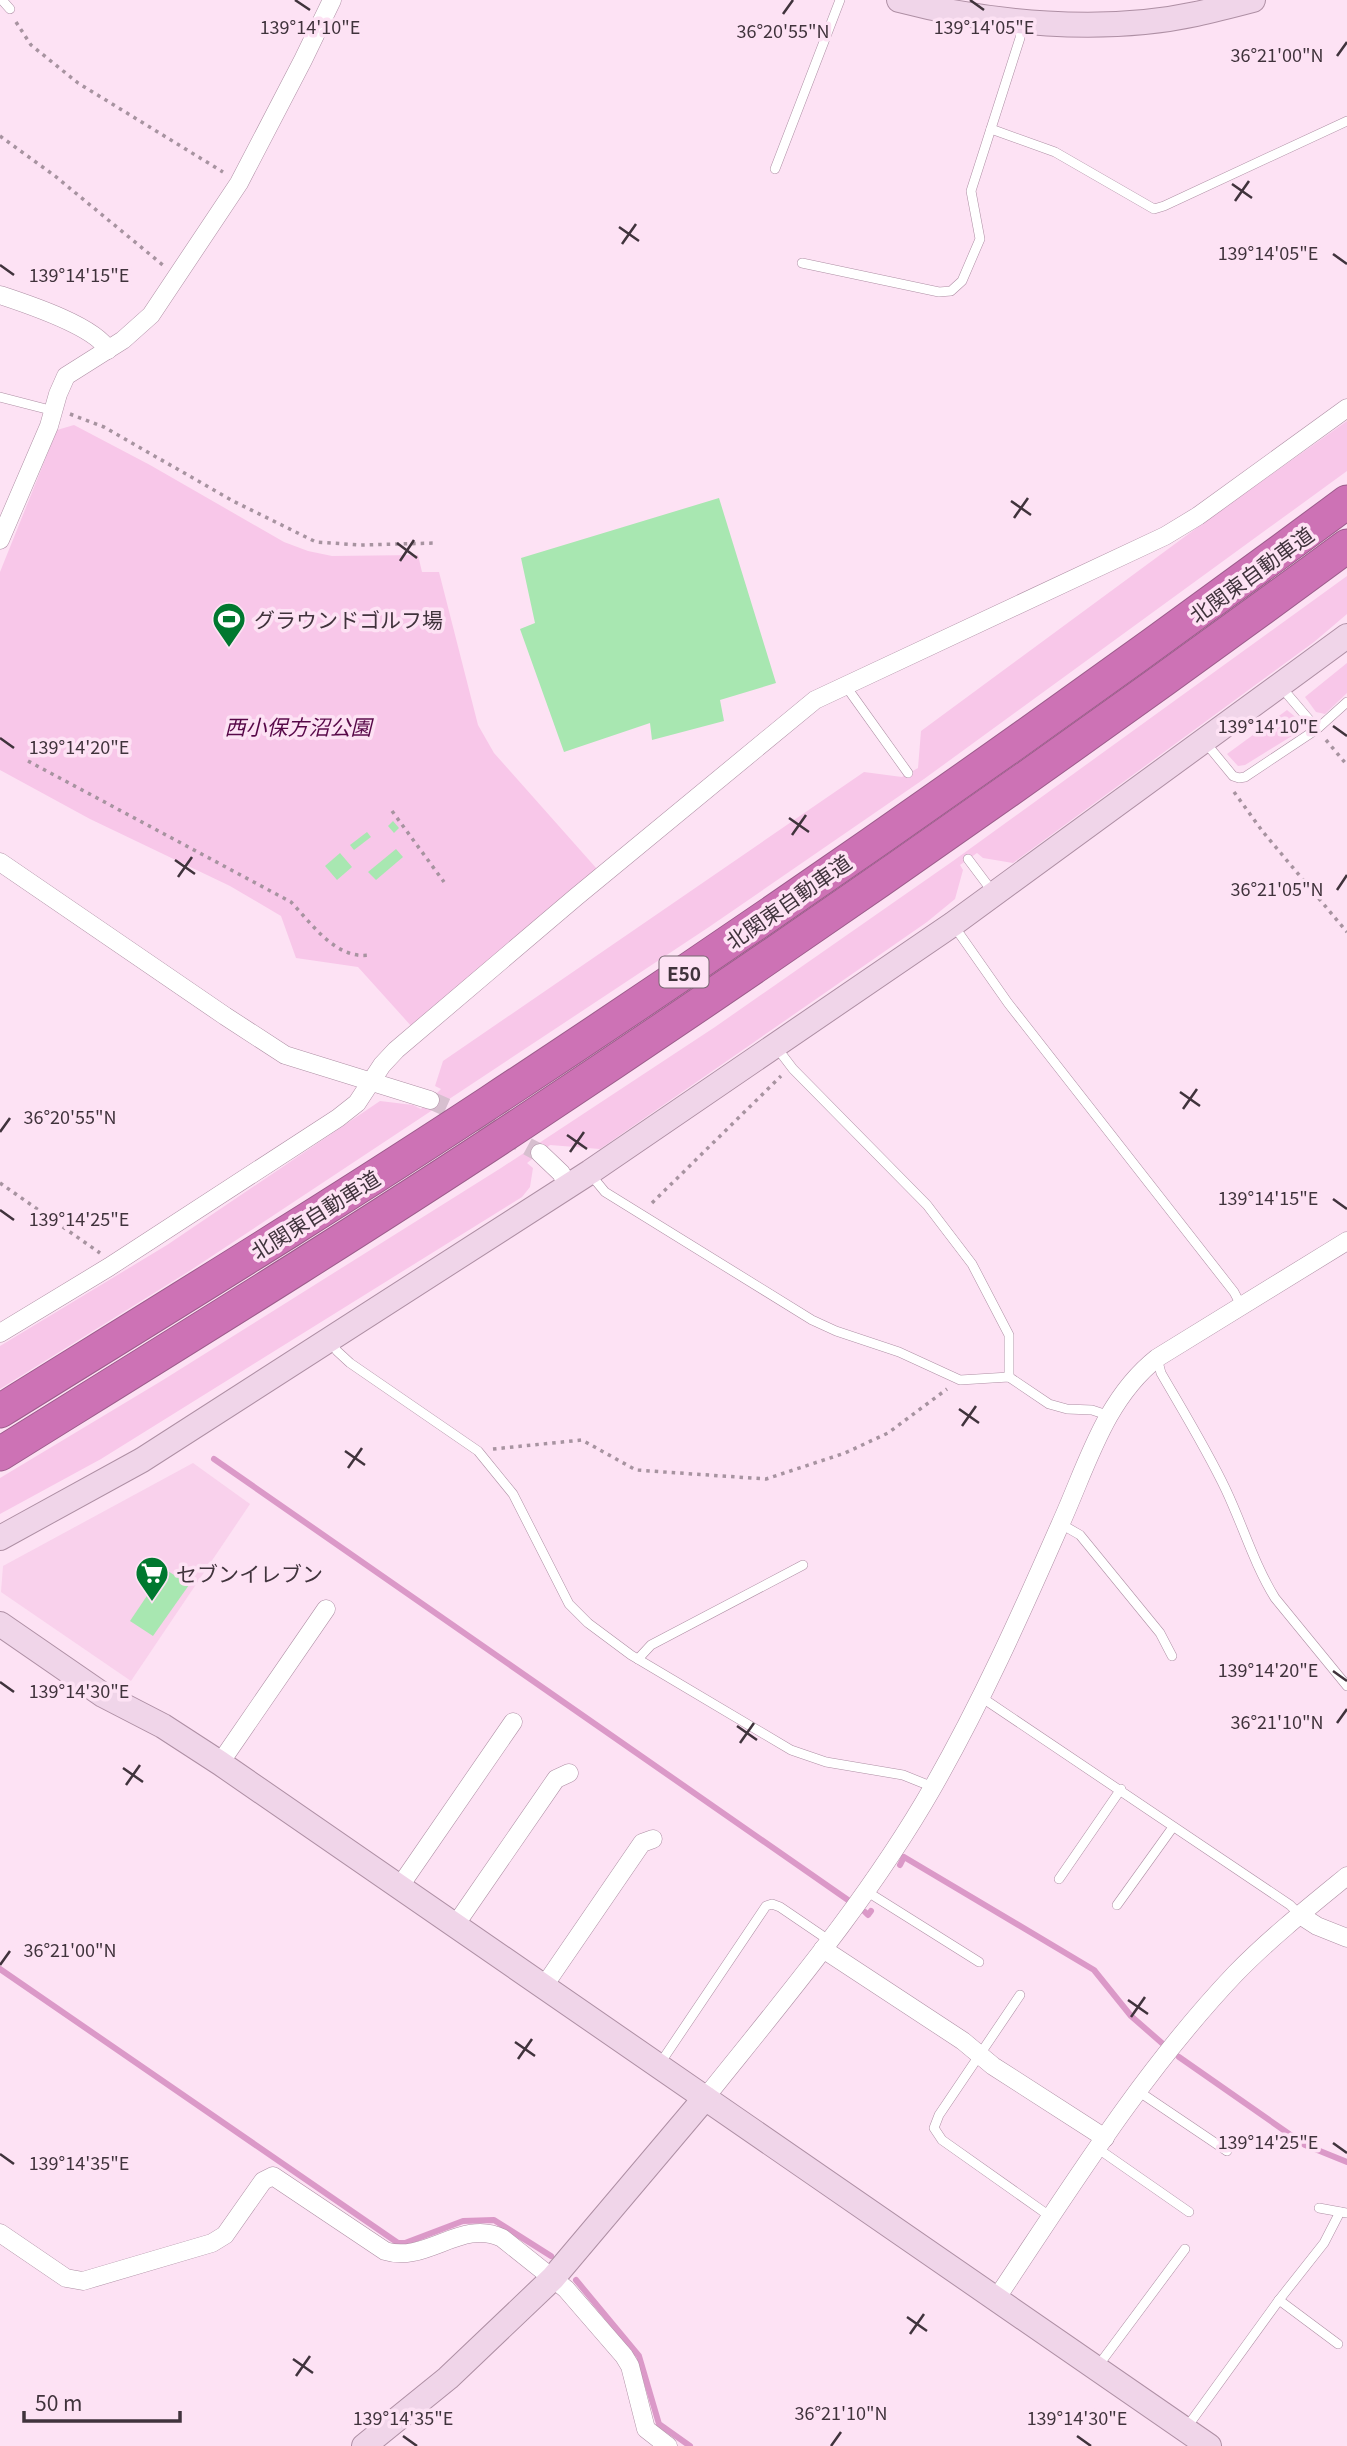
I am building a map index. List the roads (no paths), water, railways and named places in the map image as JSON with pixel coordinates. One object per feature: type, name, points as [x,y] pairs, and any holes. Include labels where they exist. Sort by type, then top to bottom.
[{"type":"highway","name":"北関東自動車道","points":[[0,1411],[491,1102],[766,918],[1195,615],[1347,502]]},
{"type":"highway","name":"北関東自動車道","points":[[0,1454],[356,1231],[727,986],[1026,779],[1347,546]]},
{"type":"street","points":[[0,540],[50,426],[66,376],[108,350],[145,322],[239,183],[332,0]]},
{"type":"street","points":[[899,0],[965,14],[1021,21],[1112,24],[1194,15],[1253,0]]},
{"type":"street","points":[[0,295],[33,306],[84,329],[97,337],[108,350]]},
{"type":"street","points":[[0,1333],[338,1118],[356,1103],[382,1065],[397,1050],[576,897],[815,700],[1165,536],[1198,516],[1347,408]]},
{"type":"street","points":[[0,1538],[142,1460],[590,1172],[782,1056],[953,924],[1347,636]]},
{"type":"street","points":[[0,862],[285,1055],[430,1100]]},
{"type":"street","points":[[540,1153],[555,1166],[568,1186]]},
{"type":"street","points":[[364,2446],[447,2378],[553,2278],[705,2098],[827,1945],[866,1891],[933,1787],[981,1697],[1061,1524],[1107,1415],[1136,1376],[1157,1358],[1347,1241]]},
{"type":"street","points":[[220,1763],[326,1609]]},
{"type":"street","points":[[0,1625],[103,1695],[163,1726],[220,1763],[1209,2446]]},
{"type":"street","points":[[400,1886],[513,1722]]},
{"type":"street","points":[[456,1924],[556,1779],[569,1773]]},
{"type":"street","points":[[544,1986],[642,1843],[653,1839]]},
{"type":"street","points":[[996,2299],[1101,2143],[1170,2049],[1237,1972],[1300,1914],[1347,1876]]},
{"type":"street","points":[[1300,1914],[1317,1926],[1347,1938]]},
{"type":"street","points":[[827,1945],[1101,2143]]},
{"type":"street","points":[[0,2233],[66,2278],[83,2281],[212,2243],[225,2235],[263,2181],[273,2176],[385,2251],[403,2254],[473,2232],[493,2233],[566,2289],[628,2361],[646,2429],[668,2446]]},
{"type":"lane","points":[[2,0],[10,9]]},
{"type":"lane","points":[[775,169],[840,0]]},
{"type":"lane","points":[[803,263],[939,292],[956,288],[962,281],[980,239],[971,191],[1020,38],[1021,21]]},
{"type":"lane","points":[[990,129],[1055,152],[1154,209],[1347,121]]},
{"type":"lane","points":[[0,397],[54,411]]},
{"type":"lane","points":[[845,685],[908,773]]},
{"type":"lane","points":[[1281,686],[1317,729]]},
{"type":"lane","points":[[1205,742],[1233,776],[1245,777],[1317,729],[1347,702]]},
{"type":"lane","points":[[968,859],[995,894]]},
{"type":"lane","points":[[953,924],[1008,1003],[1234,1292],[1242,1307]]},
{"type":"lane","points":[[782,1056],[927,1205],[972,1264],[1009,1335],[1009,1377]]},
{"type":"lane","points":[[590,1172],[605,1192],[812,1320],[899,1352],[960,1380],[1009,1377],[1049,1404],[1067,1409],[1092,1410],[1107,1415]]},
{"type":"lane","points":[[329,1339],[350,1363],[478,1451],[513,1494],[569,1604],[588,1623],[638,1659],[791,1751],[836,1764],[903,1775],[933,1787]]},
{"type":"lane","points":[[1157,1358],[1161,1373],[1227,1491],[1242,1533],[1266,1584],[1347,1686]]},
{"type":"lane","points":[[1061,1524],[1080,1535],[1160,1633],[1172,1656]]},
{"type":"lane","points":[[638,1659],[651,1645],[803,1565]]},
{"type":"lane","points":[[981,1697],[1121,1789],[1300,1914]]},
{"type":"lane","points":[[1059,1878],[1121,1789]]},
{"type":"lane","points":[[1117,1905],[1173,1827]]},
{"type":"lane","points":[[866,1891],[979,1962]]},
{"type":"lane","points":[[658,2066],[766,1906],[772,1904],[780,1907],[827,1945]]},
{"type":"lane","points":[[1020,1995],[935,2121],[934,2128],[937,2135],[1051,2217]]},
{"type":"lane","points":[[1138,2091],[1227,2151]]},
{"type":"lane","points":[[1101,2143],[1189,2212]]},
{"type":"lane","points":[[1186,2428],[1324,2243],[1343,2212],[1319,2208]]},
{"type":"lane","points":[[1097,2367],[1185,2249]]},
{"type":"lane","points":[[1279,2300],[1338,2344]]},
{"type":"waterway","points":[[214,1459],[848,1900]]},
{"type":"waterway","points":[[900,1865],[904,1857],[1094,1970],[1131,2016],[1163,2044]]},
{"type":"waterway","points":[[865,1912],[868,1915],[871,1911]]},
{"type":"waterway","points":[[0,1969],[398,2243],[405,2243],[463,2221],[494,2220],[551,2256]]},
{"type":"waterway","points":[[1179,2057],[1305,2145],[1347,2162]]},
{"type":"waterway","points":[[576,2280],[639,2356],[659,2424],[690,2446]]},
{"type":"tunnel","points":[[430,1100],[540,1153]]},
{"type":"place","name":"グラウンドゴルフ場","points":[[229,649]]},
{"type":"place","name":"セブンイレブン","points":[[152,1603]]},
{"type":"park label","name":"西小保方沼公園","points":[[298,726]]}]
